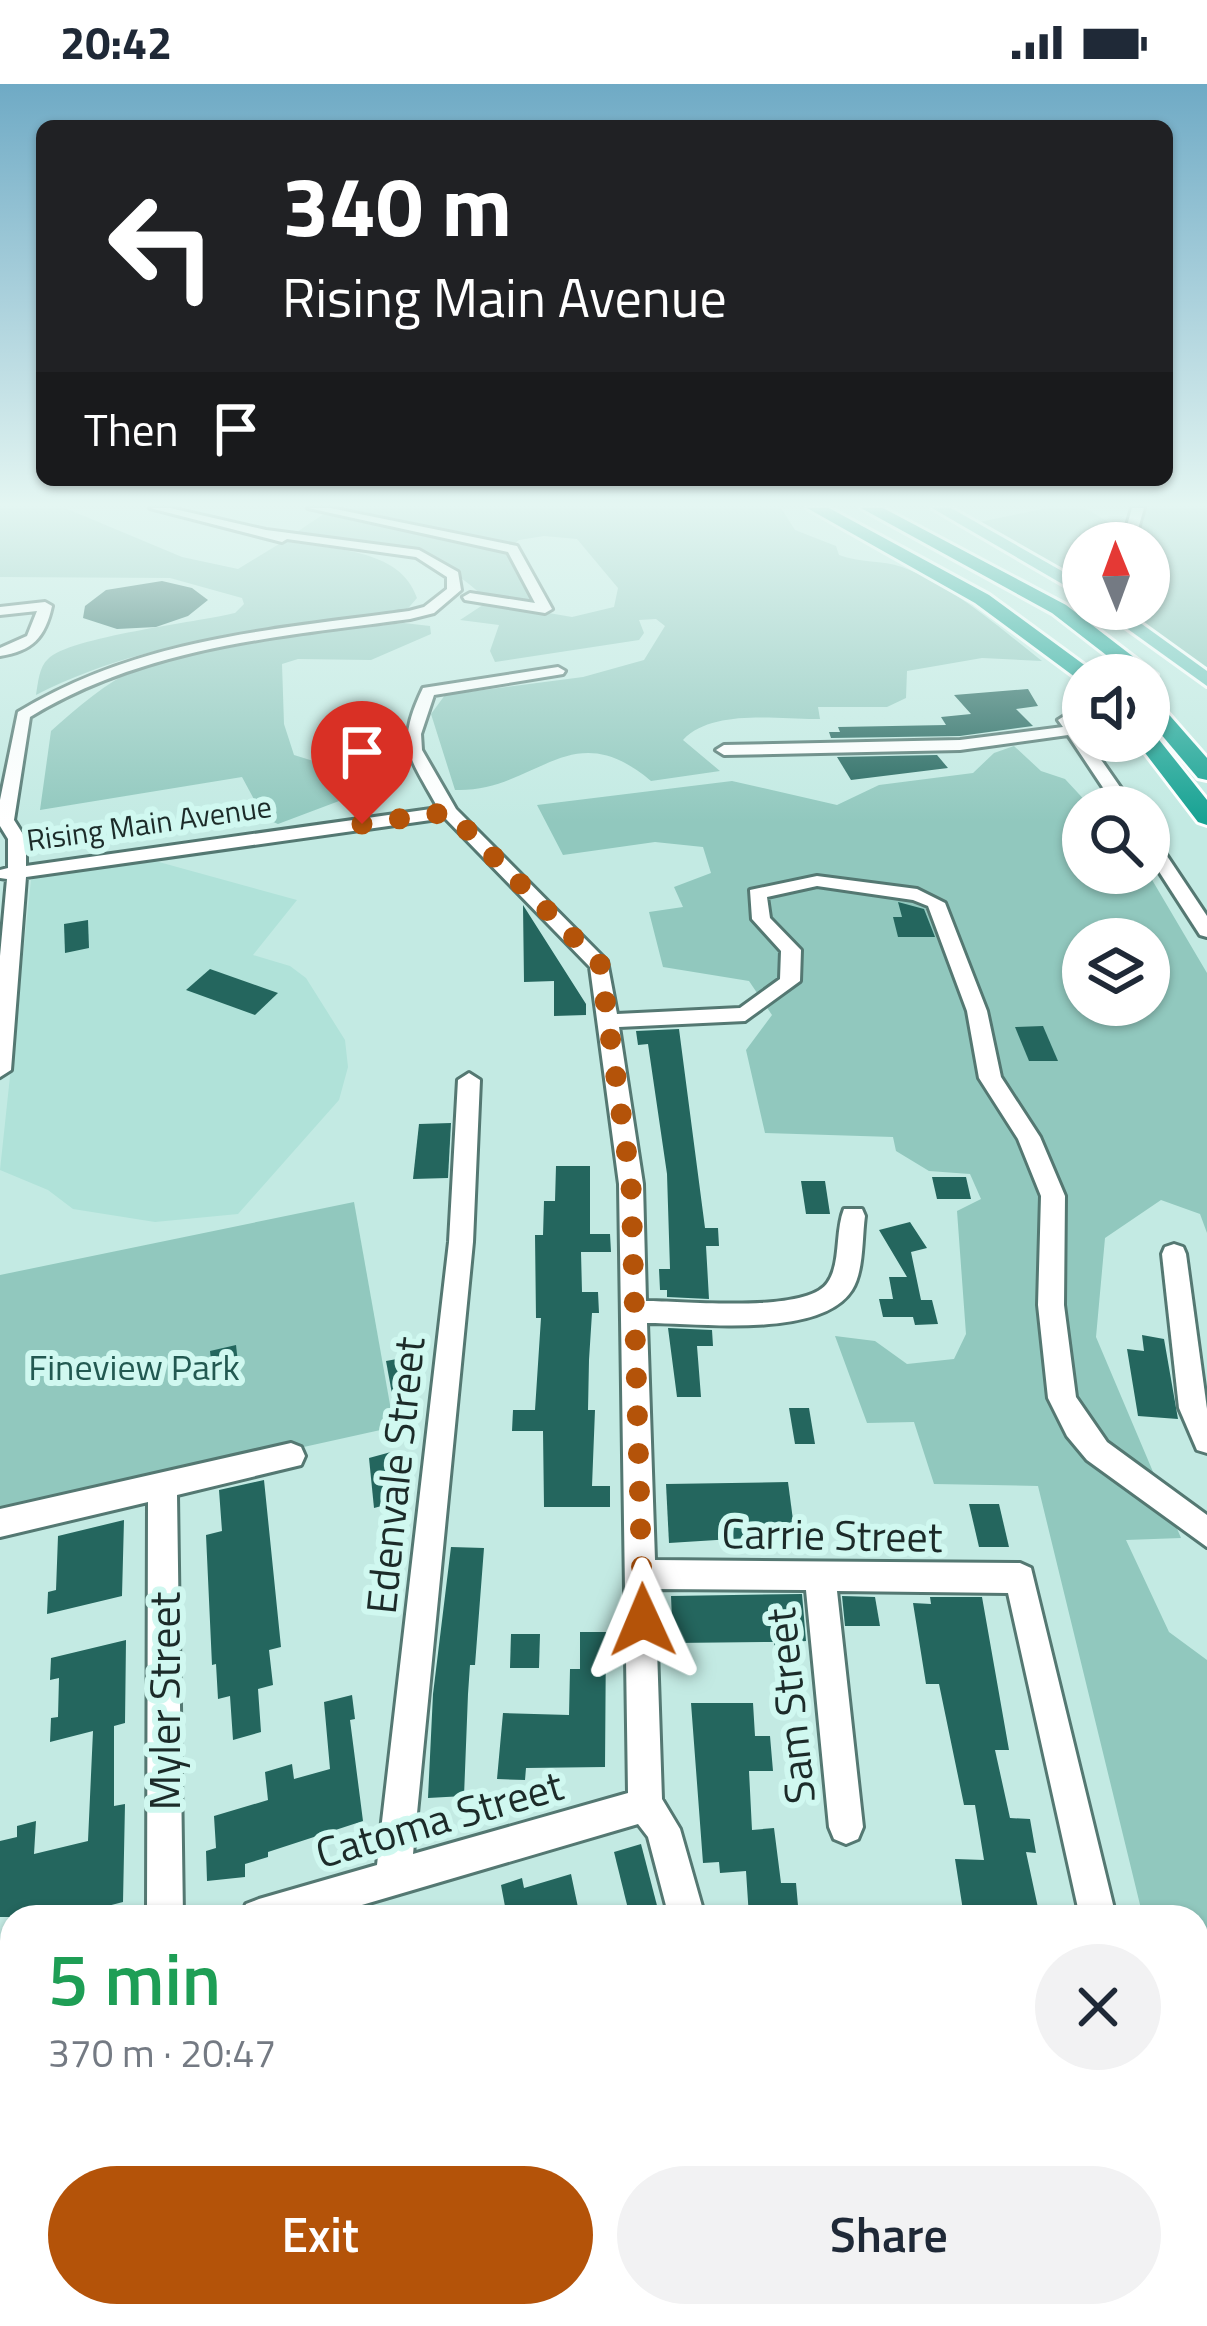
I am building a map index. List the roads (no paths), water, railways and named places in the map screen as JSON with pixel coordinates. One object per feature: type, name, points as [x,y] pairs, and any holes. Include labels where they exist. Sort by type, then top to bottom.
[{"type":"highway","points":[[1001,613],[1062,657]]},
{"type":"highway","points":[[1031,613],[1092,654]]},
{"type":"highway","points":[[1065,613],[1119,654]]},
{"type":"highway","points":[[1170,696],[1187,712]]},
{"type":"highway","points":[[1170,730],[1207,772]]},
{"type":"highway","points":[[1164,762],[1207,817]]},
{"type":"main road","points":[[1137,630],[1207,680]]},
{"type":"street","points":[[7,651],[40,632],[44,613]]},
{"type":"street","points":[[0,1070],[8,873],[17,839],[3,820],[3,795],[23,716],[98,675],[141,660],[428,613]]},
{"type":"street","points":[[558,671],[428,691],[413,734],[414,750],[449,812],[600,964],[631,1184],[645,1805],[663,1829],[684,1905]]},
{"type":"street","points":[[724,750],[960,745],[1069,724],[1111,786]]},
{"type":"street","name":"Rising Main Avenue","points":[[8,873],[449,812]]},
{"type":"street","points":[[1170,874],[1207,931]]},
{"type":"street","points":[[608,1021],[745,1014],[790,982],[791,950],[760,919],[757,894],[817,881],[917,895],[936,903],[977,1010],[990,1078],[1029,1137],[1053,1196],[1051,1305],[1062,1397],[1097,1451],[1207,1533]]},
{"type":"street","name":"Edenvale Street","points":[[393,1878],[461,1242],[469,1081]]},
{"type":"street","points":[[634,1312],[811,1309],[843,1283],[854,1216]]},
{"type":"street","points":[[1174,1254],[1193,1408],[1207,1442]]},
{"type":"street","points":[[0,1523],[291,1456]]},
{"type":"street","name":"Myler Street","points":[[162,1486],[165,1905]]},
{"type":"street","name":"Carrie Street","points":[[642,1574],[1020,1577],[1095,1905]]},
{"type":"street","name":"Sam Street","points":[[820,1576],[846,1827]]},
{"type":"street","name":"Catoma Street","points":[[300,1905],[645,1805]]},
{"type":"park label","name":"Fineview Park","points":[[134,1366]]}]
